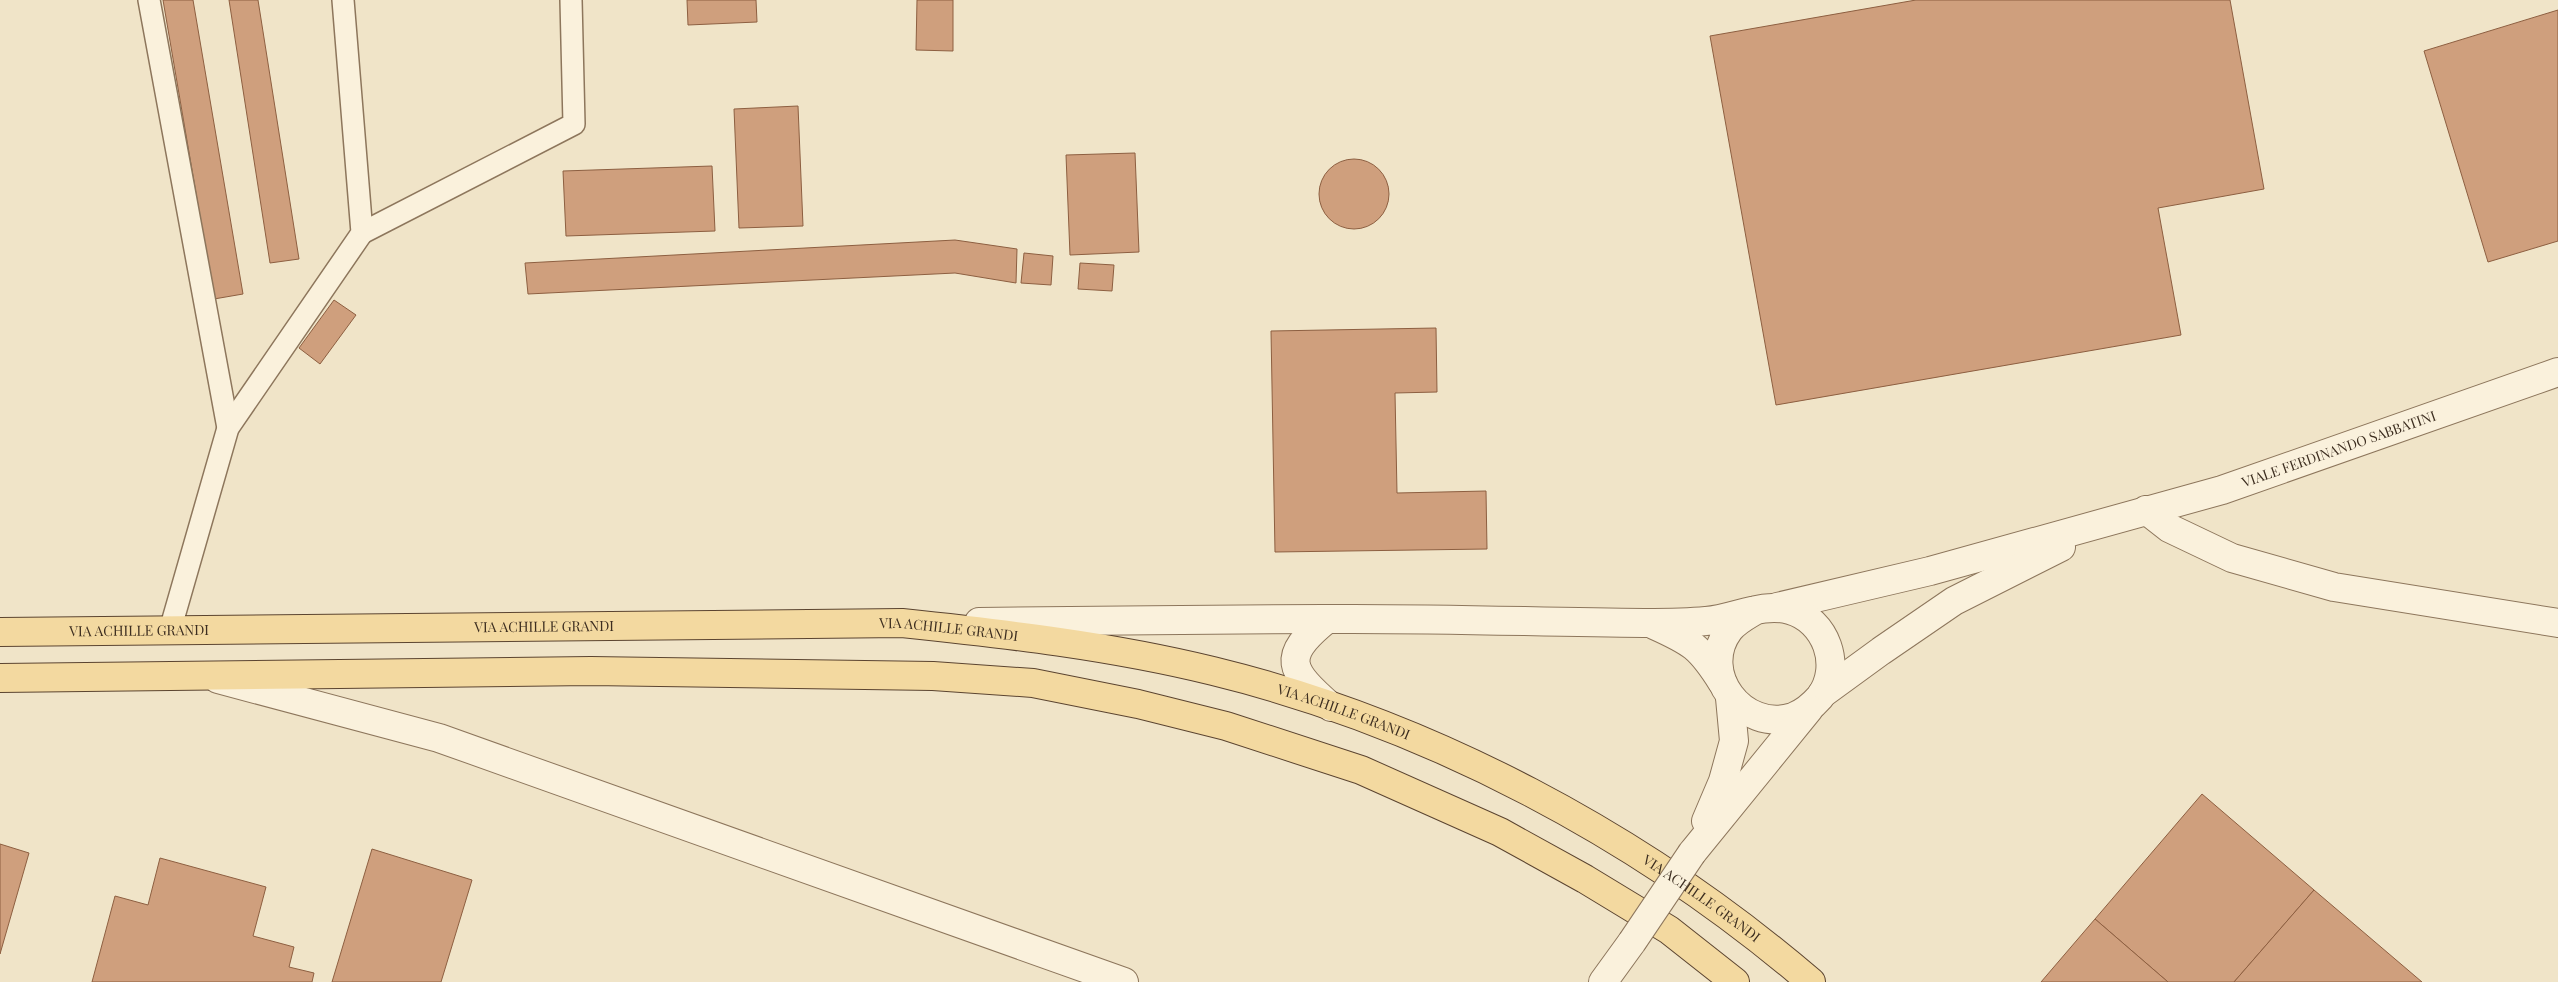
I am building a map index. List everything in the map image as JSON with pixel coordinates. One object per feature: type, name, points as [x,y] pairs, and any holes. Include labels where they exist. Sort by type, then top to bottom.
[{"type":"main road","name":"VIA ACHILLE GRANDI","points":[[0,632],[902,623],[1009,634],[1092,646],[1212,671],[1331,707],[1450,753],[1574,817],[1647,860],[1717,908],[1811,982]]},
{"type":"main road","points":[[0,678],[591,670],[841,673],[932,676],[1033,683],[1110,698],[1226,726],[1361,770],[1500,832],[1585,879],[1669,930],[1735,982]]},
{"type":"street","name":"VIALE FERDINANDO SABBATINI","points":[[2116,519],[2222,490],[2558,372]]},
{"type":"street","points":[[2146,510],[2169,528],[2232,558],[2334,587],[2558,623]]},
{"type":"street","points":[[902,623],[1327,619],[1648,623],[1708,621],[1930,571],[2116,519]]},
{"type":"street","points":[[1648,623],[1682,637],[1704,654],[1726,690],[1743,710],[1759,718],[1777,720],[1794,716],[1881,650],[1954,601],[2116,519]]},
{"type":"street","points":[[1603,982],[1692,853],[1816,701],[1829,679],[1831,662],[1823,637],[1807,618],[1791,610],[1765,609],[1741,618],[1728,631],[1721,647],[1718,665],[1726,690],[1734,741],[1723,781],[1692,853]]},
{"type":"street","points":[[1327,619],[1305,636],[1297,651],[1295,665],[1304,684],[1331,707]]},
{"type":"street","points":[[205,676],[439,738],[1124,982]]},
{"type":"lane","points":[[149,0],[228,428]]},
{"type":"lane","points":[[343,0],[362,233]]},
{"type":"lane","points":[[170,630],[228,428],[362,233],[574,124],[571,0]]},
{"type":"building","points":[[163,0],[193,0],[243,294],[214,299]]},
{"type":"building","points":[[229,0],[258,0],[299,259],[270,263]]},
{"type":"building","points":[[687,0],[756,0],[757,22],[688,25]]},
{"type":"building","points":[[917,0],[953,0],[953,51],[916,50]]},
{"type":"building","points":[[1916,0],[2230,0],[2264,189],[2158,208],[2181,335],[1776,405],[1710,36]]},
{"type":"building","points":[[2558,10],[2558,241],[2488,262],[2424,51]]},
{"type":"building","points":[[798,106],[803,226],[739,228],[734,109]]},
{"type":"building","points":[[1135,153],[1139,252],[1070,255],[1066,155]]},
{"type":"building","points":[[1354,159],[1373,165],[1383,175],[1389,194],[1383,213],[1373,223],[1354,229],[1335,223],[1325,213],[1319,194],[1325,175],[1335,165]]},
{"type":"building","points":[[712,166],[715,231],[566,236],[563,171]]},
{"type":"building","points":[[955,240],[1017,249],[1016,283],[955,273],[528,294],[525,263]]},
{"type":"building","points":[[1024,253],[1053,256],[1051,285],[1021,283]]},
{"type":"building","points":[[1080,263],[1114,265],[1112,291],[1078,289]]},
{"type":"building","points":[[334,300],[356,315],[320,364],[299,348]]},
{"type":"building","points":[[1436,328],[1437,392],[1395,393],[1397,493],[1486,491],[1487,549],[1275,552],[1271,331]]},
{"type":"building","points":[[2202,794],[2314,890],[2234,982],[2168,982],[2095,919]]},
{"type":"building","points":[[0,844],[29,853],[0,954]]},
{"type":"building","points":[[372,849],[472,880],[441,982],[332,982]]},
{"type":"building","points":[[160,858],[266,887],[253,936],[294,947],[289,967],[314,973],[312,982],[92,982],[115,896],[148,905]]},
{"type":"building","points":[[2314,890],[2422,982],[2234,982]]},
{"type":"building","points":[[2095,919],[2168,982],[2041,982]]}]
